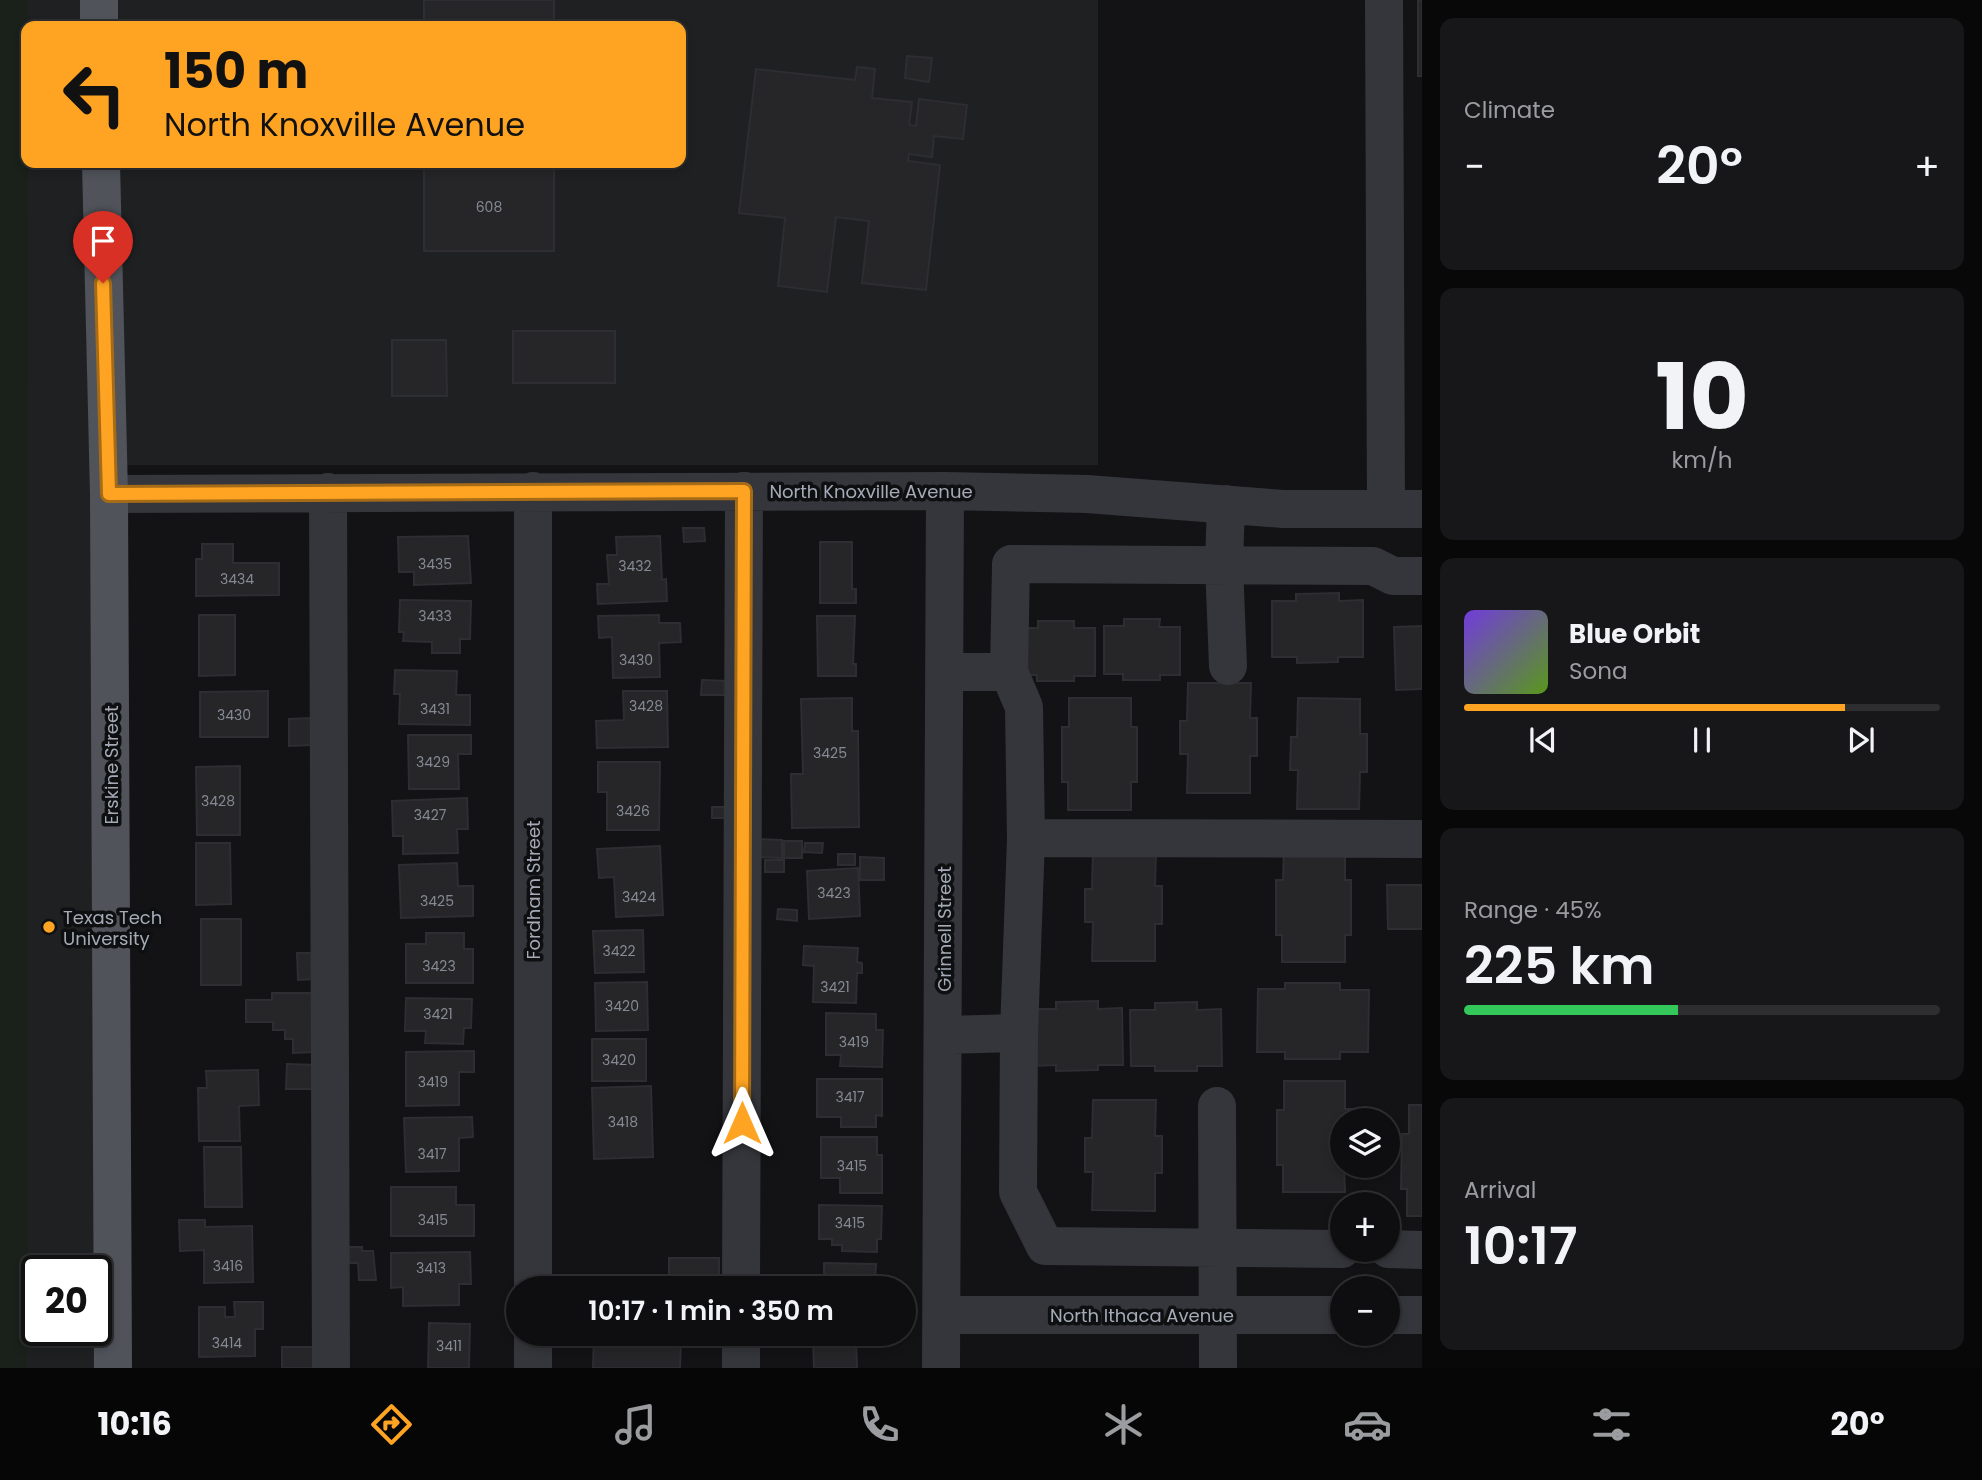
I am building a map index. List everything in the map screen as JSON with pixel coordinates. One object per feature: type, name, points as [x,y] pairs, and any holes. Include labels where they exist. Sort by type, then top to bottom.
[{"type":"main road","points":[[99,0],[100,21]]},
{"type":"main road","name":"Erskine Street","points":[[101,168],[109,494],[113,1368]]},
{"type":"street","points":[[1384,0],[1404,509]]},
{"type":"street","name":"Fordham Street","points":[[533,491],[533,1276]]},
{"type":"street","points":[[741,1276],[744,491]]},
{"type":"street","name":"North Knoxville Avenue","points":[[109,494],[945,491],[1087,494],[1284,509],[1404,509]]},
{"type":"street","name":"Grinnell Street","points":[[941,1368],[945,491]]},
{"type":"street","points":[[328,492],[331,1368]]},
{"type":"street","points":[[1226,504],[1224,564],[1228,666]]},
{"type":"street","points":[[1330,1249],[1045,1246],[1018,1192],[1019,1033],[1026,838],[1024,707],[1009,672],[1011,564],[1373,566],[1393,576],[1422,576]]},
{"type":"street","points":[[944,672],[1009,672]]},
{"type":"street","points":[[1026,838],[1422,839]]},
{"type":"street","points":[[943,1035],[1019,1033]]},
{"type":"street","points":[[1217,1106],[1218,1368]]},
{"type":"street","points":[[1400,1250],[1422,1250]]},
{"type":"street","name":"North Ithaca Avenue","points":[[941,1315],[1330,1315]]},
{"type":"street","points":[[1400,1315],[1422,1315]]},
{"type":"street","points":[[533,1346],[533,1368]]},
{"type":"street","points":[[741,1346],[741,1368]]},
{"type":"shaded area","name":"Texas Tech University","points":[[0,0],[1098,0],[1098,465],[95,465],[98,1255],[21,1255],[21,1346],[98,1346],[98,1368],[0,1368]]},
{"type":"shaded area","points":[[0,0],[28,0],[28,21],[21,21],[21,168],[28,168],[27,1255],[21,1255],[21,1346],[27,1346],[27,1368],[0,1368]]},
{"type":"building","points":[[424,0],[554,0],[554,21],[424,21]]},
{"type":"building","points":[[1418,0],[1422,0],[1422,76],[1418,76]]},
{"type":"building","points":[[907,56],[932,58],[929,82],[905,78]]},
{"type":"building","points":[[857,67],[875,69],[872,98],[912,102],[909,125],[916,126],[919,99],[967,105],[963,139],[934,136],[932,157],[909,154],[908,161],[940,165],[926,290],[862,283],[869,221],[836,217],[827,292],[778,286],[785,218],[739,213],[756,69],[855,80]]},
{"type":"building","points":[[424,168],[554,168],[554,251],[424,251]]},
{"type":"building","points":[[513,331],[615,331],[615,383],[513,383]]},
{"type":"building","points":[[392,340],[446,340],[447,396],[392,396]]},
{"type":"building","points":[[683,528],[704,528],[705,541],[684,542]]},
{"type":"building","points":[[468,536],[471,583],[414,585],[414,572],[399,572],[398,537]]},
{"type":"building","points":[[660,536],[662,580],[666,579],[667,601],[598,604],[597,584],[609,584],[607,555],[617,555],[616,537]]},
{"type":"building","points":[[820,542],[852,542],[852,589],[856,589],[856,603],[820,603]]},
{"type":"building","points":[[202,544],[233,544],[233,563],[279,563],[279,595],[196,596],[196,559],[202,559]]},
{"type":"building","points":[[1339,593],[1339,601],[1363,600],[1363,657],[1338,657],[1338,662],[1297,663],[1297,657],[1272,657],[1272,601],[1296,601],[1296,594]]},
{"type":"building","points":[[400,600],[471,601],[470,639],[460,639],[460,653],[432,653],[432,642],[403,641],[404,632],[399,632]]},
{"type":"building","points":[[199,615],[235,615],[235,675],[199,676]]},
{"type":"building","points":[[659,615],[659,623],[680,623],[681,642],[659,643],[660,677],[613,678],[612,637],[599,638],[598,616]]},
{"type":"building","points":[[817,616],[855,616],[853,664],[856,664],[856,676],[818,676]]},
{"type":"building","points":[[1124,619],[1160,619],[1159,627],[1180,627],[1180,675],[1160,675],[1160,680],[1123,680],[1123,674],[1104,674],[1104,626],[1124,626]]},
{"type":"building","points":[[1038,621],[1074,621],[1074,628],[1095,628],[1095,676],[1074,676],[1074,681],[1037,681],[1037,675],[1017,675],[1017,628],[1038,628]]},
{"type":"building","points":[[1422,626],[1422,689],[1396,690],[1394,627]]},
{"type":"building","points":[[395,670],[457,671],[456,695],[470,695],[470,725],[399,724],[400,694],[394,694]]},
{"type":"building","points":[[702,680],[727,681],[727,695],[701,695]]},
{"type":"building","points":[[1188,683],[1251,683],[1250,718],[1257,718],[1257,756],[1250,756],[1250,793],[1187,793],[1188,754],[1180,754],[1180,721],[1187,721]]},
{"type":"building","points":[[268,691],[268,737],[200,737],[200,692]]},
{"type":"building","points":[[623,691],[667,691],[668,747],[597,748],[596,721],[624,720]]},
{"type":"building","points":[[852,698],[852,731],[858,731],[859,827],[792,828],[791,774],[803,774],[801,699]]},
{"type":"building","points":[[1069,698],[1131,698],[1131,727],[1137,727],[1137,782],[1131,782],[1131,810],[1068,810],[1068,782],[1062,782],[1062,727],[1069,727]]},
{"type":"building","points":[[1298,698],[1360,699],[1360,734],[1367,734],[1367,772],[1360,772],[1359,809],[1297,809],[1298,770],[1290,770],[1291,737],[1297,737]]},
{"type":"building","points":[[312,718],[312,745],[289,746],[289,719]]},
{"type":"building","points":[[408,735],[471,735],[471,754],[458,754],[459,789],[409,789]]},
{"type":"building","points":[[598,762],[660,762],[659,830],[607,830],[607,792],[598,792]]},
{"type":"building","points":[[240,766],[240,835],[197,835],[196,767]]},
{"type":"building","points":[[467,798],[468,829],[457,829],[458,853],[403,854],[403,836],[393,836],[392,801]]},
{"type":"building","points":[[712,807],[729,807],[728,818],[712,818]]},
{"type":"building","points":[[753,839],[782,840],[782,858],[753,857]]},
{"type":"building","points":[[784,841],[802,841],[802,858],[784,858]]},
{"type":"building","points":[[196,843],[230,843],[231,904],[196,905]]},
{"type":"building","points":[[805,843],[823,843],[822,853],[804,852]]},
{"type":"building","points":[[660,846],[663,915],[616,917],[614,877],[599,878],[597,849]]},
{"type":"building","points":[[1093,851],[1156,851],[1155,886],[1162,886],[1162,924],[1155,924],[1155,961],[1092,961],[1093,922],[1085,922],[1085,889],[1092,889]]},
{"type":"building","points":[[1284,851],[1345,851],[1345,880],[1351,880],[1351,935],[1345,935],[1345,962],[1282,962],[1282,935],[1276,935],[1276,880],[1283,880]]},
{"type":"building","points":[[838,854],[855,854],[855,865],[838,865]]},
{"type":"building","points":[[860,857],[884,858],[884,880],[860,880]]},
{"type":"building","points":[[765,860],[784,860],[784,872],[765,872]]},
{"type":"building","points":[[457,863],[458,886],[473,886],[473,916],[401,918],[399,865]]},
{"type":"building","points":[[858,868],[860,916],[809,919],[807,871]]},
{"type":"building","points":[[1387,885],[1422,885],[1422,929],[1388,929]]},
{"type":"building","points":[[778,909],[797,910],[797,921],[777,919]]},
{"type":"building","points":[[201,919],[241,919],[241,985],[201,985]]},
{"type":"building","points":[[643,930],[644,972],[595,973],[593,931]]},
{"type":"building","points":[[426,933],[464,933],[464,949],[473,949],[473,983],[406,983],[406,944],[426,944]]},
{"type":"building","points":[[804,946],[858,948],[857,962],[862,963],[862,973],[857,973],[856,1003],[813,1002],[814,966],[803,965]]},
{"type":"building","points":[[297,953],[314,953],[315,979],[298,980]]},
{"type":"building","points":[[647,982],[648,1030],[596,1031],[595,983]]},
{"type":"building","points":[[1285,983],[1340,983],[1340,990],[1369,990],[1368,1052],[1340,1052],[1340,1059],[1285,1059],[1285,1052],[1257,1052],[1258,989],[1285,989]]},
{"type":"building","points":[[272,993],[315,993],[315,1052],[293,1053],[293,1039],[285,1039],[285,1030],[273,1030],[273,1022],[246,1022],[246,1000],[272,1000]]},
{"type":"building","points":[[406,998],[472,999],[471,1028],[464,1028],[463,1044],[425,1043],[426,1031],[405,1031]]},
{"type":"building","points":[[1098,1001],[1098,1009],[1122,1008],[1123,1065],[1098,1065],[1098,1070],[1056,1071],[1056,1065],[1032,1066],[1031,1009],[1056,1009],[1056,1002]]},
{"type":"building","points":[[1197,1002],[1197,1010],[1221,1009],[1222,1066],[1197,1066],[1197,1071],[1155,1071],[1155,1066],[1131,1066],[1130,1010],[1155,1010],[1155,1003]]},
{"type":"building","points":[[826,1013],[876,1014],[876,1030],[883,1030],[882,1067],[840,1066],[841,1055],[826,1055]]},
{"type":"building","points":[[592,1039],[646,1039],[646,1081],[592,1081]]},
{"type":"building","points":[[474,1051],[474,1072],[459,1072],[459,1105],[406,1106],[406,1052]]},
{"type":"building","points":[[287,1064],[317,1065],[317,1089],[286,1089]]},
{"type":"building","points":[[258,1070],[259,1105],[239,1106],[240,1141],[199,1141],[198,1088],[207,1088],[206,1071]]},
{"type":"building","points":[[817,1079],[882,1079],[882,1116],[876,1115],[876,1127],[841,1127],[841,1117],[817,1117]]},
{"type":"building","points":[[1284,1081],[1345,1081],[1345,1108],[1330,1108],[1330,1178],[1344,1178],[1345,1192],[1283,1192],[1283,1165],[1277,1165],[1277,1110],[1284,1110]]},
{"type":"building","points":[[651,1086],[653,1157],[594,1159],[592,1088]]},
{"type":"building","points":[[1093,1100],[1156,1100],[1155,1136],[1162,1136],[1162,1173],[1155,1173],[1155,1211],[1092,1210],[1093,1172],[1085,1172],[1085,1138],[1092,1138]]},
{"type":"building","points":[[1409,1105],[1422,1105],[1422,1216],[1407,1216],[1407,1189],[1401,1189],[1402,1134],[1409,1134]]},
{"type":"building","points":[[472,1117],[473,1137],[459,1138],[459,1171],[406,1172],[404,1118]]},
{"type":"building","points":[[821,1137],[877,1137],[877,1155],[882,1155],[882,1193],[840,1193],[840,1178],[821,1178]]},
{"type":"building","points":[[204,1147],[241,1147],[242,1207],[205,1207]]},
{"type":"building","points":[[391,1187],[456,1187],[456,1205],[474,1205],[474,1236],[391,1236]]},
{"type":"building","points":[[819,1205],[882,1206],[881,1239],[877,1239],[877,1252],[842,1251],[842,1245],[832,1245],[832,1239],[819,1239]]},
{"type":"building","points":[[179,1220],[205,1220],[205,1227],[252,1226],[253,1282],[204,1283],[204,1250],[180,1251]]},
{"type":"building","points":[[343,1247],[362,1247],[362,1251],[373,1251],[376,1280],[359,1280],[358,1263],[344,1263]]},
{"type":"building","points":[[470,1252],[471,1284],[459,1284],[459,1305],[403,1306],[403,1287],[391,1288],[391,1253]]},
{"type":"building","points":[[669,1258],[719,1258],[719,1276],[669,1276]]},
{"type":"building","points":[[824,1263],[876,1264],[875,1276],[824,1276]]},
{"type":"building","points":[[234,1302],[263,1302],[263,1329],[255,1329],[255,1356],[199,1357],[199,1307],[225,1307],[225,1317],[235,1317]]},
{"type":"building","points":[[429,1323],[470,1324],[469,1368],[428,1368]]},
{"type":"building","points":[[594,1346],[681,1346],[680,1368],[593,1368]]},
{"type":"building","points":[[813,1346],[856,1346],[857,1368],[814,1368]]},
{"type":"building","points":[[282,1347],[317,1347],[317,1368],[282,1368]]},
{"type":"place","name":"Texas Tech University","points":[[49,927]]},
{"type":"route","points":[[103,283],[109,494],[744,491],[742,1123]]}]
